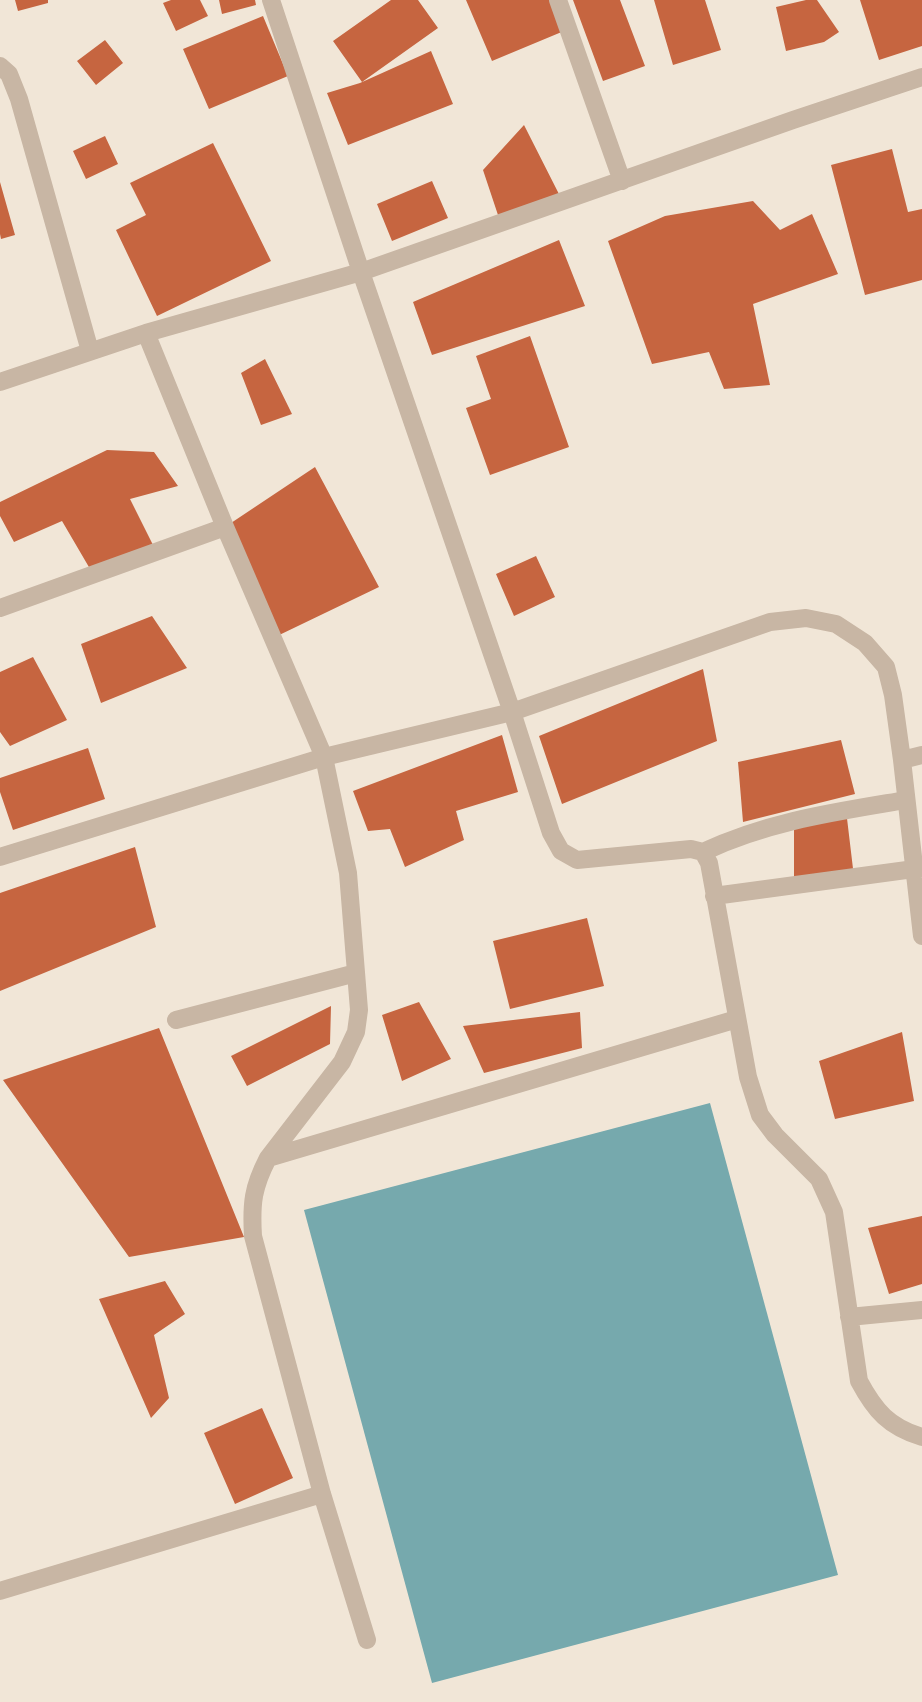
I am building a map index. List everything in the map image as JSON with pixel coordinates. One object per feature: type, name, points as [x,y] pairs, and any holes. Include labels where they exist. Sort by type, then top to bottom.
[{"type":"street","points":[[271,0],[361,272],[513,712],[551,833],[561,851],[577,860],[691,849],[703,852],[773,825],[906,800]]},
{"type":"street","points":[[558,0],[622,181]]},
{"type":"street","points":[[0,66],[9,74],[19,99],[90,351]]},
{"type":"street","points":[[0,382],[146,333],[361,272],[921,81]]},
{"type":"street","points":[[146,333],[225,527],[324,757],[348,873],[359,1010],[356,1032],[342,1062],[268,1158],[251,1205],[253,1236],[322,1494],[367,1640]]},
{"type":"street","points":[[0,608],[225,527]]},
{"type":"street","points":[[0,857],[324,757],[513,712],[770,621],[806,618],[835,624],[865,643],[886,667],[893,695],[917,869],[922,936]]},
{"type":"street","points":[[902,760],[922,755]]},
{"type":"street","points":[[703,852],[709,863],[748,1077],[760,1115],[775,1135],[820,1179],[834,1212],[859,1381],[870,1402],[887,1422],[922,1437]]},
{"type":"street","points":[[714,896],[917,869]]},
{"type":"street","points":[[176,1020],[356,973]]},
{"type":"street","points":[[268,1158],[737,1019]]},
{"type":"street","points":[[849,1317],[922,1310]]},
{"type":"street","points":[[0,1591],[322,1494]]},
{"type":"water","points":[[710,1103],[838,1575],[432,1683],[304,1210]]},
{"type":"building","points":[[15,0],[48,0],[48,3],[18,11]]},
{"type":"building","points":[[171,0],[200,0],[208,16],[176,31],[163,3]]},
{"type":"building","points":[[219,0],[255,0],[256,5],[222,14]]},
{"type":"building","points":[[391,0],[418,0],[438,28],[362,82],[333,41]]},
{"type":"building","points":[[466,0],[551,0],[564,31],[492,61]]},
{"type":"building","points":[[573,0],[620,0],[645,66],[603,81]]},
{"type":"building","points":[[654,0],[705,0],[721,50],[673,65]]},
{"type":"building","points":[[817,0],[839,32],[824,42],[786,51],[776,7]]},
{"type":"building","points":[[860,0],[922,0],[922,46],[879,60]]},
{"type":"building","points":[[263,16],[288,76],[209,109],[183,49]]},
{"type":"building","points":[[105,40],[123,63],[96,85],[77,61]]},
{"type":"building","points":[[431,51],[453,104],[348,145],[327,93],[360,83]]},
{"type":"building","points":[[524,125],[563,202],[501,224],[483,170]]},
{"type":"building","points":[[105,136],[118,164],[86,179],[73,151]]},
{"type":"building","points":[[213,143],[271,261],[157,316],[116,230],[146,215],[130,183]]},
{"type":"building","points":[[892,149],[908,212],[922,209],[922,280],[865,295],[831,165]]},
{"type":"building","points":[[432,181],[448,218],[392,241],[377,204]]},
{"type":"building","points":[[0,182],[15,235],[1,239],[0,234]]},
{"type":"building","points":[[753,201],[780,230],[812,214],[838,274],[753,304],[770,385],[724,389],[709,352],[652,364],[608,241],[665,216]]},
{"type":"building","points":[[559,240],[585,306],[432,355],[413,302]]},
{"type":"building","points":[[530,336],[569,447],[490,475],[466,408],[491,399],[476,356]]},
{"type":"building","points":[[265,359],[292,414],[261,425],[241,373]]},
{"type":"building","points":[[107,450],[154,452],[178,486],[130,499],[156,551],[93,574],[62,521],[14,542],[0,516],[0,502]]},
{"type":"building","points":[[315,467],[379,587],[273,638],[225,527]]},
{"type":"building","points":[[536,556],[555,597],[514,616],[496,574]]},
{"type":"building","points":[[152,616],[187,668],[101,703],[81,644]]},
{"type":"building","points":[[33,657],[67,720],[10,746],[0,732],[0,672]]},
{"type":"building","points":[[703,669],[717,741],[562,804],[539,736]]},
{"type":"building","points":[[502,735],[518,792],[456,811],[464,840],[405,867],[390,829],[368,831],[353,791]]},
{"type":"building","points":[[841,740],[855,794],[743,822],[738,762]]},
{"type":"building","points":[[88,748],[105,799],[13,830],[0,792],[0,778]]},
{"type":"building","points":[[846,810],[854,877],[794,885],[794,820]]},
{"type":"building","points":[[135,847],[156,927],[0,991],[0,893]]},
{"type":"building","points":[[587,918],[604,986],[510,1009],[493,941]]},
{"type":"building","points":[[419,1002],[451,1059],[402,1081],[382,1015]]},
{"type":"building","points":[[331,1006],[330,1044],[247,1086],[231,1056]]},
{"type":"building","points":[[580,1012],[582,1048],[484,1073],[463,1026]]},
{"type":"building","points":[[159,1028],[244,1237],[129,1257],[3,1080]]},
{"type":"building","points":[[902,1032],[914,1101],[835,1119],[819,1061]]},
{"type":"building","points":[[922,1216],[922,1284],[889,1294],[868,1228]]},
{"type":"building","points":[[165,1281],[185,1314],[154,1335],[169,1398],[151,1418],[99,1299]]},
{"type":"building","points":[[262,1408],[293,1478],[235,1504],[204,1433]]}]
